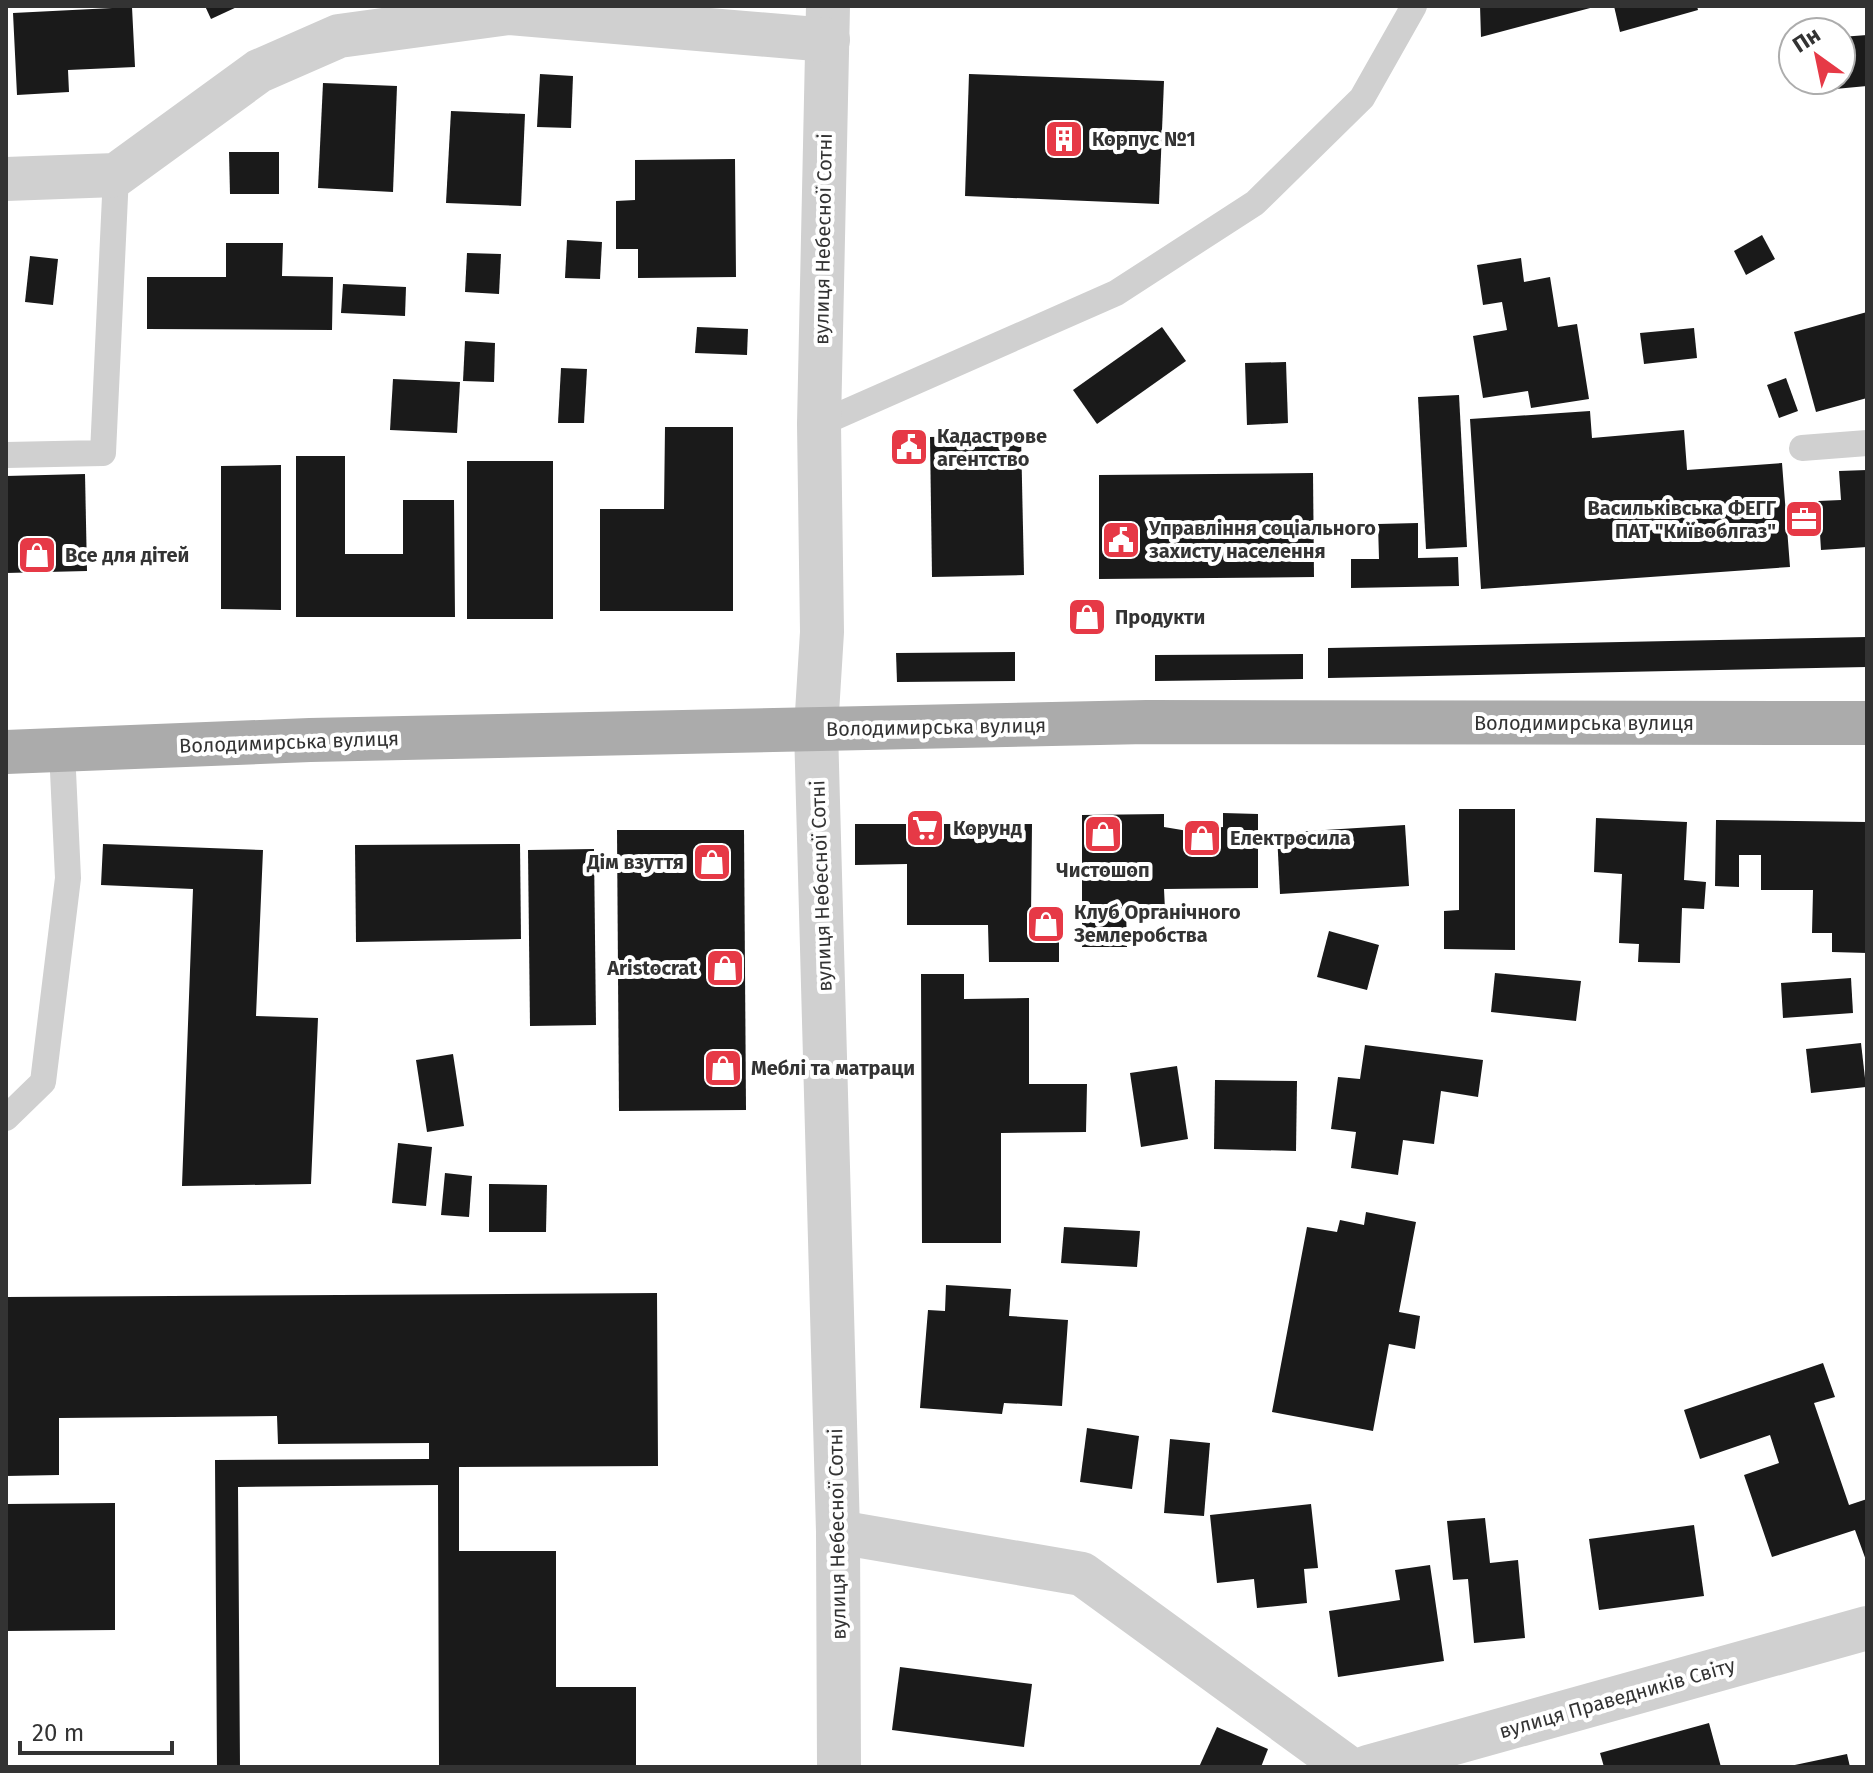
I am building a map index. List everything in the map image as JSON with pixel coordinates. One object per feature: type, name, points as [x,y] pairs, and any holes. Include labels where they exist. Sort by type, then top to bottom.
[{"type":"main road","name":"Володимирська вулиця","points":[[6,752],[1147,722],[1867,723]]},
{"type":"street","points":[[6,179],[116,175],[259,71],[339,36],[508,13],[828,23]]},
{"type":"street","name":"вулиця Небесної Сотні","points":[[828,23],[819,424],[822,632],[816,729],[838,1532],[839,1767]]},
{"type":"street","points":[[838,1532],[1082,1574],[1347,1767]]},
{"type":"street","name":"вулиця Праведників Світу","points":[[1368,1767],[1867,1628]]},
{"type":"lane","points":[[819,424],[1116,293],[1255,203],[1362,98],[1414,6]]},
{"type":"lane","points":[[6,455],[103,453],[116,175]]},
{"type":"lane","points":[[1802,448],[1867,443]]},
{"type":"lane","points":[[6,1118],[43,1082],[68,878],[62,750]]},
{"type":"building","points":[[205,6],[239,6],[211,19]]},
{"type":"building","points":[[1480,6],[1594,6],[1594,7],[1481,37]]},
{"type":"building","points":[[1614,6],[1697,6],[1698,10],[1620,32]]},
{"type":"building","points":[[132,7],[135,67],[68,70],[69,92],[17,95],[13,13]]},
{"type":"building","points":[[1867,35],[1867,86],[1857,87],[1857,36]]},
{"type":"building","points":[[540,74],[573,76],[571,128],[537,127]]},
{"type":"building","name":"Корпус №1","points":[[969,74],[1164,81],[1159,204],[965,196]]},
{"type":"building","points":[[323,83],[397,86],[393,192],[318,188]]},
{"type":"building","points":[[451,111],[525,114],[521,206],[446,203]]},
{"type":"building","points":[[229,152],[279,152],[279,194],[230,194]]},
{"type":"building","points":[[735,159],[736,277],[638,278],[638,249],[616,249],[616,201],[635,200],[635,160]]},
{"type":"building","points":[[1762,235],[1775,259],[1746,275],[1734,251]]},
{"type":"building","points":[[567,240],[602,242],[600,279],[565,278]]},
{"type":"building","points":[[226,243],[283,243],[282,276],[333,277],[332,330],[147,329],[147,277],[226,277]]},
{"type":"building","points":[[467,253],[501,254],[499,294],[465,292]]},
{"type":"building","points":[[30,256],[58,259],[53,305],[25,302]]},
{"type":"building","points":[[1521,258],[1524,282],[1550,277],[1558,327],[1577,324],[1589,399],[1531,408],[1528,391],[1483,398],[1473,336],[1507,330],[1502,302],[1483,305],[1477,265]]},
{"type":"building","points":[[343,284],[406,287],[405,316],[341,313]]},
{"type":"building","points":[[1867,312],[1867,398],[1816,412],[1794,332]]},
{"type":"building","points":[[697,327],[748,329],[747,355],[695,353]]},
{"type":"building","points":[[1162,327],[1186,361],[1097,424],[1073,390]]},
{"type":"building","points":[[1694,328],[1697,358],[1644,364],[1640,333]]},
{"type":"building","points":[[465,341],[495,343],[494,382],[463,381]]},
{"type":"building","points":[[1286,362],[1288,423],[1247,425],[1245,363]]},
{"type":"building","points":[[561,368],[587,369],[584,423],[558,423]]},
{"type":"building","points":[[1786,378],[1798,411],[1779,418],[1767,385]]},
{"type":"building","points":[[393,379],[460,382],[457,433],[390,430]]},
{"type":"building","points":[[1459,395],[1467,547],[1426,549],[1418,397]]},
{"type":"building","points":[[1590,411],[1592,438],[1684,430],[1687,470],[1782,463],[1790,567],[1481,589],[1470,419]]},
{"type":"building","points":[[665,427],[733,427],[733,611],[600,611],[600,509],[664,509]]},
{"type":"building","points":[[1021,435],[1024,575],[932,577],[930,437]]},
{"type":"building","points":[[296,456],[345,456],[345,554],[403,554],[403,500],[454,500],[455,617],[296,617]]},
{"type":"building","points":[[467,461],[553,461],[553,619],[467,619]]},
{"type":"building","points":[[281,465],[281,610],[221,609],[221,466]]},
{"type":"building","points":[[1867,470],[1867,547],[1821,550],[1818,501],[1841,500],[1839,471]]},
{"type":"building","points":[[1313,473],[1314,577],[1099,579],[1099,475]]},
{"type":"building","points":[[85,474],[87,571],[6,573],[6,476]]},
{"type":"building","points":[[1418,523],[1418,558],[1458,557],[1459,586],[1351,588],[1351,559],[1379,559],[1378,524]]},
{"type":"building","points":[[1867,637],[1867,667],[1328,678],[1328,648]]},
{"type":"building","points":[[1015,652],[1015,681],[897,682],[896,653]]},
{"type":"building","points":[[1303,654],[1303,679],[1155,681],[1155,655]]},
{"type":"building","points":[[1459,809],[1515,809],[1515,950],[1444,949],[1444,911],[1459,910]]},
{"type":"building","points":[[1223,813],[1258,814],[1258,888],[1164,889],[1165,910],[1126,909],[1127,947],[1082,947],[1082,815],[1164,814],[1164,827],[1188,831],[1223,827]]},
{"type":"building","points":[[1596,818],[1687,822],[1684,880],[1706,882],[1704,909],[1682,908],[1680,963],[1638,962],[1639,944],[1619,943],[1622,874],[1594,872]]},
{"type":"building","points":[[1716,820],[1867,822],[1867,953],[1832,952],[1832,933],[1812,933],[1813,890],[1761,890],[1761,855],[1739,855],[1739,887],[1715,886]]},
{"type":"building","points":[[855,824],[1032,824],[1031,916],[1059,916],[1059,962],[989,962],[988,925],[907,925],[907,864],[855,865]]},
{"type":"building","points":[[1405,825],[1409,886],[1280,894],[1277,833]]},
{"type":"building","points":[[617,830],[744,830],[746,1110],[619,1111]]},
{"type":"building","points":[[103,844],[263,850],[256,1016],[318,1018],[311,1184],[182,1186],[193,889],[101,885]]},
{"type":"building","points":[[520,844],[521,939],[356,942],[355,845]]},
{"type":"building","points":[[594,849],[596,1025],[530,1026],[528,850]]},
{"type":"building","points":[[1329,931],[1379,945],[1367,990],[1317,977]]},
{"type":"building","points":[[1495,973],[1581,981],[1576,1021],[1491,1012]]},
{"type":"building","points":[[921,974],[964,974],[964,999],[1029,998],[1029,1084],[1087,1084],[1086,1132],[1001,1133],[1001,1243],[922,1243]]},
{"type":"building","points":[[1851,978],[1853,1013],[1783,1018],[1781,983]]},
{"type":"building","points":[[1861,1043],[1866,1087],[1811,1093],[1806,1049]]},
{"type":"building","points":[[1365,1045],[1483,1060],[1478,1097],[1441,1091],[1434,1144],[1403,1140],[1398,1175],[1351,1168],[1356,1132],[1331,1129],[1338,1077],[1360,1079]]},
{"type":"building","points":[[453,1054],[464,1126],[427,1132],[416,1060]]},
{"type":"building","points":[[1177,1066],[1188,1139],[1141,1147],[1130,1073]]},
{"type":"building","points":[[1215,1080],[1297,1081],[1296,1151],[1214,1149]]},
{"type":"building","points":[[398,1143],[432,1147],[426,1206],[392,1203]]},
{"type":"building","points":[[445,1173],[472,1176],[469,1217],[441,1215]]},
{"type":"building","points":[[489,1184],[547,1185],[546,1232],[489,1232]]},
{"type":"building","points":[[1366,1212],[1416,1222],[1399,1312],[1420,1316],[1415,1349],[1389,1344],[1373,1431],[1272,1412],[1307,1227],[1337,1232],[1340,1220],[1364,1225]]},
{"type":"building","points":[[1064,1227],[1140,1231],[1137,1267],[1061,1263]]},
{"type":"building","points":[[946,1285],[1011,1289],[1009,1316],[1068,1320],[1062,1406],[1004,1403],[1002,1414],[920,1408],[928,1310],[945,1311]]},
{"type":"building","points":[[657,1293],[658,1466],[459,1467],[459,1551],[556,1551],[556,1687],[636,1687],[636,1767],[439,1767],[438,1485],[238,1487],[240,1767],[217,1767],[215,1460],[429,1459],[429,1443],[278,1444],[277,1416],[59,1418],[59,1475],[6,1476],[6,1297]]},
{"type":"building","points":[[1823,1363],[1835,1397],[1814,1403],[1849,1505],[1867,1499],[1867,1563],[1855,1530],[1772,1557],[1744,1475],[1779,1463],[1770,1435],[1700,1459],[1684,1410]]},
{"type":"building","points":[[1087,1428],[1139,1436],[1132,1489],[1080,1482]]},
{"type":"building","points":[[1170,1439],[1210,1443],[1204,1516],[1164,1513]]},
{"type":"building","points":[[115,1503],[115,1630],[6,1631],[6,1504]]},
{"type":"building","points":[[1311,1504],[1318,1568],[1304,1569],[1307,1603],[1257,1608],[1254,1579],[1217,1583],[1210,1515]]},
{"type":"building","points":[[1485,1518],[1490,1563],[1518,1560],[1525,1638],[1474,1643],[1468,1579],[1453,1580],[1447,1521]]},
{"type":"building","points":[[1694,1525],[1704,1596],[1599,1610],[1589,1539]]},
{"type":"building","points":[[1430,1565],[1444,1661],[1338,1677],[1329,1611],[1400,1600],[1395,1570]]},
{"type":"building","points":[[900,1667],[1032,1684],[1024,1747],[892,1730]]},
{"type":"building","points":[[1709,1723],[1721,1767],[1604,1767],[1600,1753]]},
{"type":"building","points":[[1217,1727],[1268,1749],[1261,1767],[1199,1767]]},
{"type":"building","points":[[1847,1754],[1850,1767],[1790,1767],[1790,1766]]},
{"type":"place","name":"Корпус №1","points":[[1064,139]]},
{"type":"place","name":"Кадастрове агентство","points":[[909,447]]},
{"type":"place","name":"Васильківська ФЕГГ ПАТ \"Київоблгаз\"","points":[[1804,519]]},
{"type":"place","name":"Управління соціального захисту населення","points":[[1121,540]]},
{"type":"place","name":"Все для дітей","points":[[37,555]]},
{"type":"place","name":"Продукти","points":[[1087,617]]},
{"type":"place","name":"Корунд","points":[[925,828]]},
{"type":"place","name":"Чистошоп","points":[[1103,834]]},
{"type":"place","name":"Електросила","points":[[1202,838]]},
{"type":"place","name":"Дім взуття","points":[[712,862]]},
{"type":"place","name":"Клуб Органічного Землеробства","points":[[1046,924]]},
{"type":"place","name":"Aristocrat","points":[[725,968]]},
{"type":"place","name":"Меблі та матраци","points":[[723,1068]]}]
